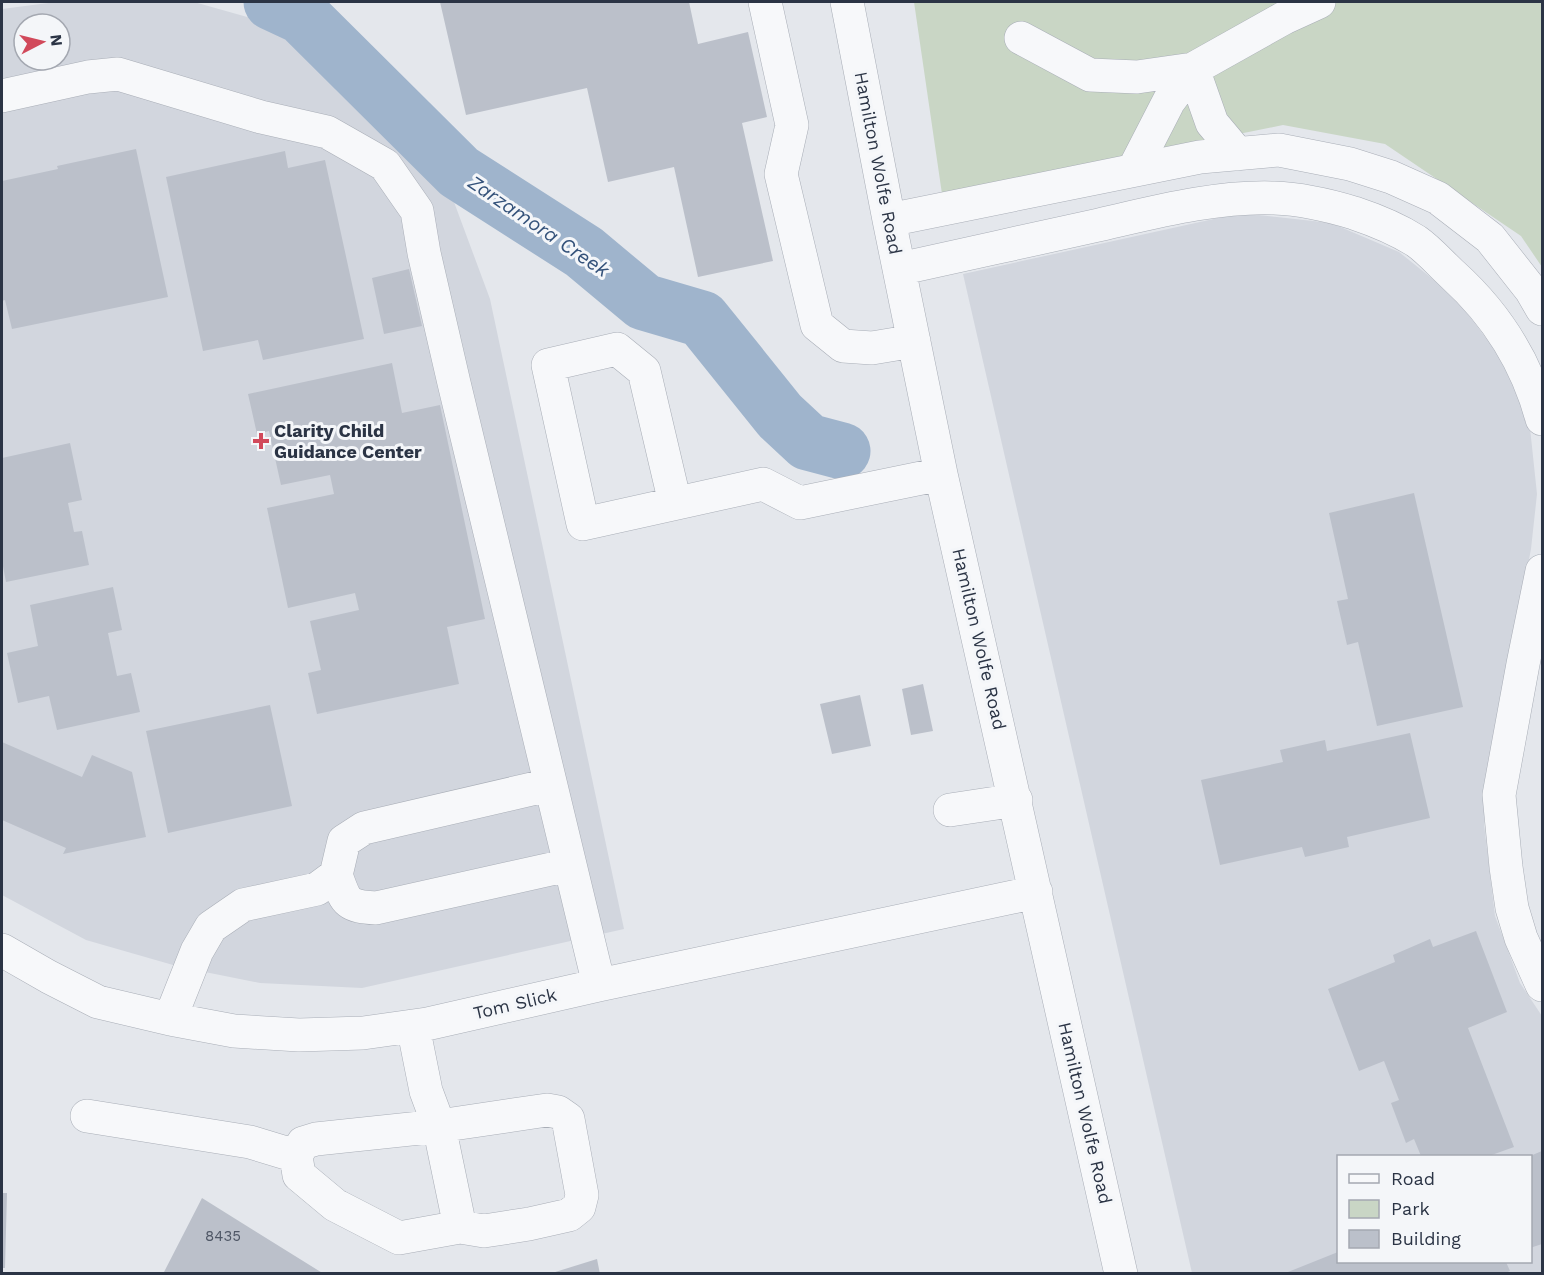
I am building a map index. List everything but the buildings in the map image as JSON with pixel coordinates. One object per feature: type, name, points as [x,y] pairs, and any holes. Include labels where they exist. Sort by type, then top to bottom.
[{"type":"street","points":[[765,2],[792,125],[782,174],[817,325],[843,346],[872,348],[914,341]]},
{"type":"street","name":"Hamilton Wolfe Road","points":[[847,2],[941,474],[1121,1274]]},
{"type":"street","points":[[1021,38],[1090,75],[1137,77],[1193,69],[1284,18],[1319,2]]},
{"type":"street","points":[[1134,170],[1169,101],[1193,69]]},
{"type":"street","points":[[1193,69],[1212,123],[1238,154]]},
{"type":"street","points":[[2,96],[88,77],[118,74],[261,117],[327,132],[385,165],[417,212],[423,253],[599,985]]},
{"type":"street","points":[[889,220],[1200,157],[1279,150],[1314,155],[1391,177],[1438,198],[1490,238],[1540,306],[1501,330]]},
{"type":"street","points":[[899,269],[1174,208],[1243,198],[1300,200],[1333,207],[1373,219],[1417,242],[1471,291],[1501,330],[1526,373],[1542,419]]},
{"type":"street","points":[[675,503],[644,371],[617,349],[548,365],[582,524],[763,484],[800,503],[941,474]]},
{"type":"street","points":[[1542,571],[1533,659],[1500,795],[1512,908],[1521,938],[1542,985]]},
{"type":"street","points":[[549,784],[364,828],[344,841],[336,875],[345,898],[356,906],[376,908],[569,865]]},
{"type":"street","points":[[950,810],[1016,800]]},
{"type":"street","points":[[171,1019],[197,951],[211,927],[243,905],[317,889],[336,875]]},
{"type":"street","name":"Tom Slick","points":[[2,950],[98,1002],[171,1019],[234,1031],[299,1035],[363,1033],[413,1026],[1036,892]]},
{"type":"street","points":[[413,1026],[426,1091],[439,1126],[460,1227]]},
{"type":"street","points":[[547,1110],[558,1112],[568,1119],[582,1196],[579,1207],[569,1215],[484,1231],[460,1227],[399,1238],[335,1205],[299,1174],[296,1156],[303,1143],[316,1139],[439,1126],[547,1110]]},
{"type":"street","points":[[87,1116],[250,1142],[296,1156]]},
{"type":"shaded area","name":"Clarity Child Guidance Center","points":[[56,2],[194,2],[286,28],[347,84],[454,202],[490,299],[624,929],[362,988],[260,983],[180,967],[86,940],[2,895],[2,9]]},
{"type":"shaded area","points":[[1241,213],[1331,223],[1399,252],[1454,296],[1508,367],[1530,428],[1537,494],[1531,549],[1486,781],[1484,824],[1495,916],[1520,983],[1542,1016],[1542,1273],[1192,1273],[963,274]]},
{"type":"green space","points":[[914,2],[1542,2],[1542,267],[1521,236],[1385,144],[1283,125],[942,194]]},
{"type":"waterway","name":"Zarzamora Creek","points":[[272,2],[302,16],[459,172],[584,252],[644,302],[702,319],[780,416],[808,442],[842,451]]},
{"type":"place","name":"Clarity Child Guidance Center","points":[[261,441]]}]
